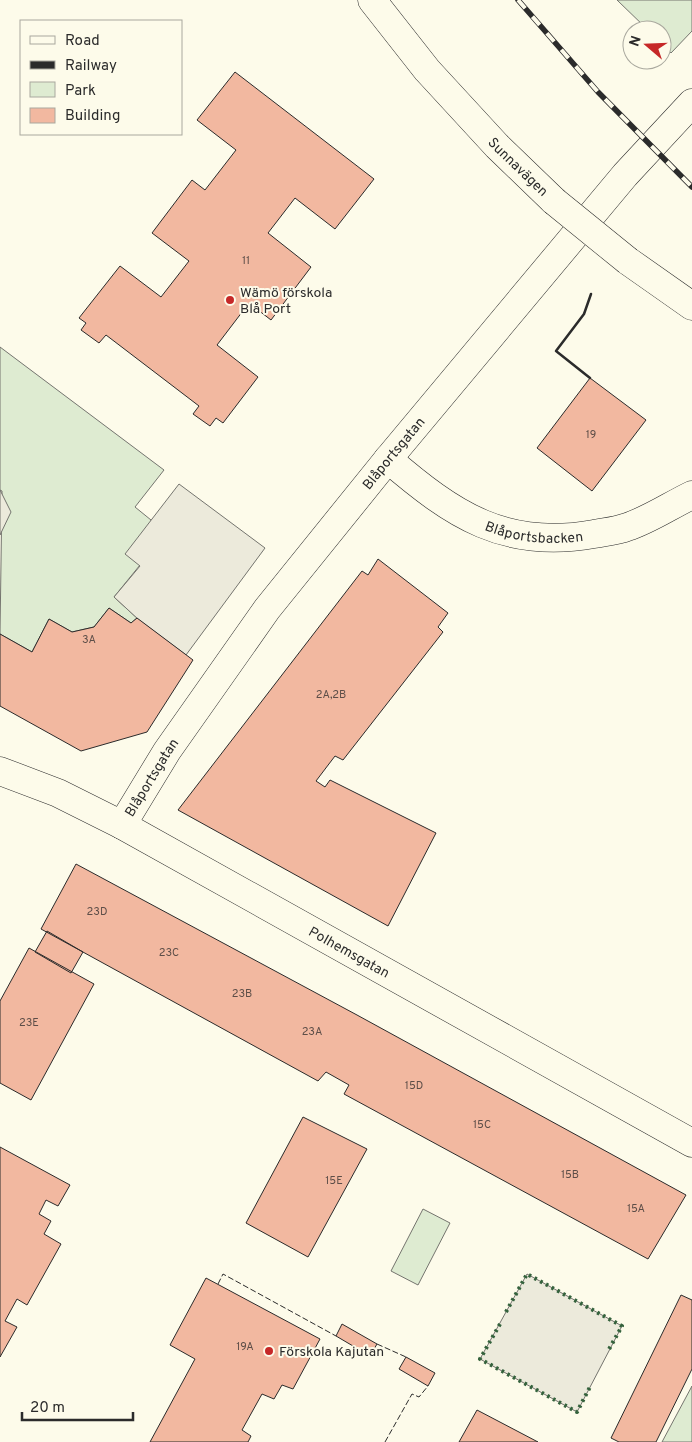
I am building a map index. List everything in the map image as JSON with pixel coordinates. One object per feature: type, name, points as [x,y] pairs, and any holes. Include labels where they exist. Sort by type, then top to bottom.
[{"type":"street","name":"Sunnavägen","points":[[372,0],[427,70],[497,146],[554,201],[628,261],[692,306]]},
{"type":"street","name":"Blåportsgatan","points":[[122,825],[168,751],[267,609],[388,460],[626,175],[692,103]]},
{"type":"street","name":"Blåportsbacken","points":[[388,460],[424,490],[473,522],[520,536],[570,538],[627,527],[692,495]]},
{"type":"street","name":"Polhemsgatan","points":[[0,772],[58,793],[122,825],[692,1143]]},
{"type":"green space","points":[[617,0],[692,0],[692,31],[672,52],[672,20],[638,20]]},
{"type":"green space","points":[[0,347],[164,470],[135,507],[151,520],[140,565],[114,597],[137,618],[131,623],[109,608],[94,627],[72,632],[49,619],[32,652],[0,634],[2,491],[0,490]]},
{"type":"green space","points":[[423,1209],[450,1223],[418,1285],[391,1271]]},
{"type":"green space","points":[[692,1386],[692,1442],[662,1442]]},
{"type":"shaded area","points":[[179,484],[265,548],[186,655],[139,620],[114,597],[140,566],[125,554]]},
{"type":"shaded area","points":[[0,490],[11,512],[0,535]]},
{"type":"shaded area","points":[[527,1274],[622,1326],[577,1412],[480,1359]]},
{"type":"building","points":[[235,72],[374,179],[335,229],[295,198],[268,233],[311,267],[271,320],[249,303],[217,345],[258,377],[223,423],[216,418],[210,426],[193,414],[199,406],[106,335],[99,343],[81,330],[86,323],[79,318],[120,266],[161,297],[189,261],[152,233],[192,180],[205,190],[236,150],[197,120]]},
{"type":"building","points":[[590,378],[646,420],[592,491],[537,448]]},
{"type":"building","points":[[378,559],[448,613],[438,627],[443,632],[343,760],[335,756],[316,781],[325,787],[330,780],[436,833],[388,926],[178,810],[362,571],[368,575]]},
{"type":"building","points":[[109,608],[131,623],[137,618],[193,660],[147,732],[81,751],[0,706],[0,634],[32,652],[49,619],[72,632],[94,627]]},
{"type":"building","points":[[76,864],[686,1195],[648,1259],[344,1094],[349,1085],[326,1072],[318,1081],[41,929]]},
{"type":"building","points":[[47,931],[83,952],[71,973],[35,952]]},
{"type":"building","points":[[29,948],[94,984],[31,1100],[0,1083],[0,1001]]},
{"type":"building","points":[[303,1117],[367,1149],[308,1257],[246,1223]]},
{"type":"building","points":[[0,1147],[70,1185],[58,1206],[46,1200],[39,1214],[51,1221],[44,1234],[61,1244],[27,1305],[17,1299],[5,1321],[17,1327],[0,1357]]},
{"type":"building","points":[[206,1278],[320,1339],[293,1389],[282,1385],[274,1399],[262,1394],[242,1430],[251,1436],[248,1442],[150,1442],[195,1359],[170,1345]]},
{"type":"building","points":[[681,1295],[692,1300],[692,1369],[656,1442],[619,1442],[611,1438]]},
{"type":"building","points":[[342,1324],[377,1344],[370,1356],[336,1336]]},
{"type":"building","points":[[406,1357],[435,1373],[428,1386],[399,1369]]},
{"type":"building","points":[[477,1410],[538,1442],[459,1442]]},
{"type":"railway","points":[[518,0],[598,92],[692,187]]},
{"type":"hedge","points":[[506,1312],[527,1274],[622,1326],[608,1351]]},
{"type":"hedge","points":[[500,1324],[480,1359],[577,1412],[591,1385]]},
{"type":"fence","points":[[218,1284],[223,1274],[336,1336]]},
{"type":"fence","points":[[377,1344],[406,1357]]},
{"type":"fence","points":[[385,1442],[412,1394],[419,1397],[428,1386]]},
{"type":"wall","points":[[590,378],[556,351],[584,314],[591,294]]},
{"type":"place","name":"Wämö förskola Blå Port","points":[[230,300]]},
{"type":"place","name":"Förskola Kajutan","points":[[269,1351]]}]
